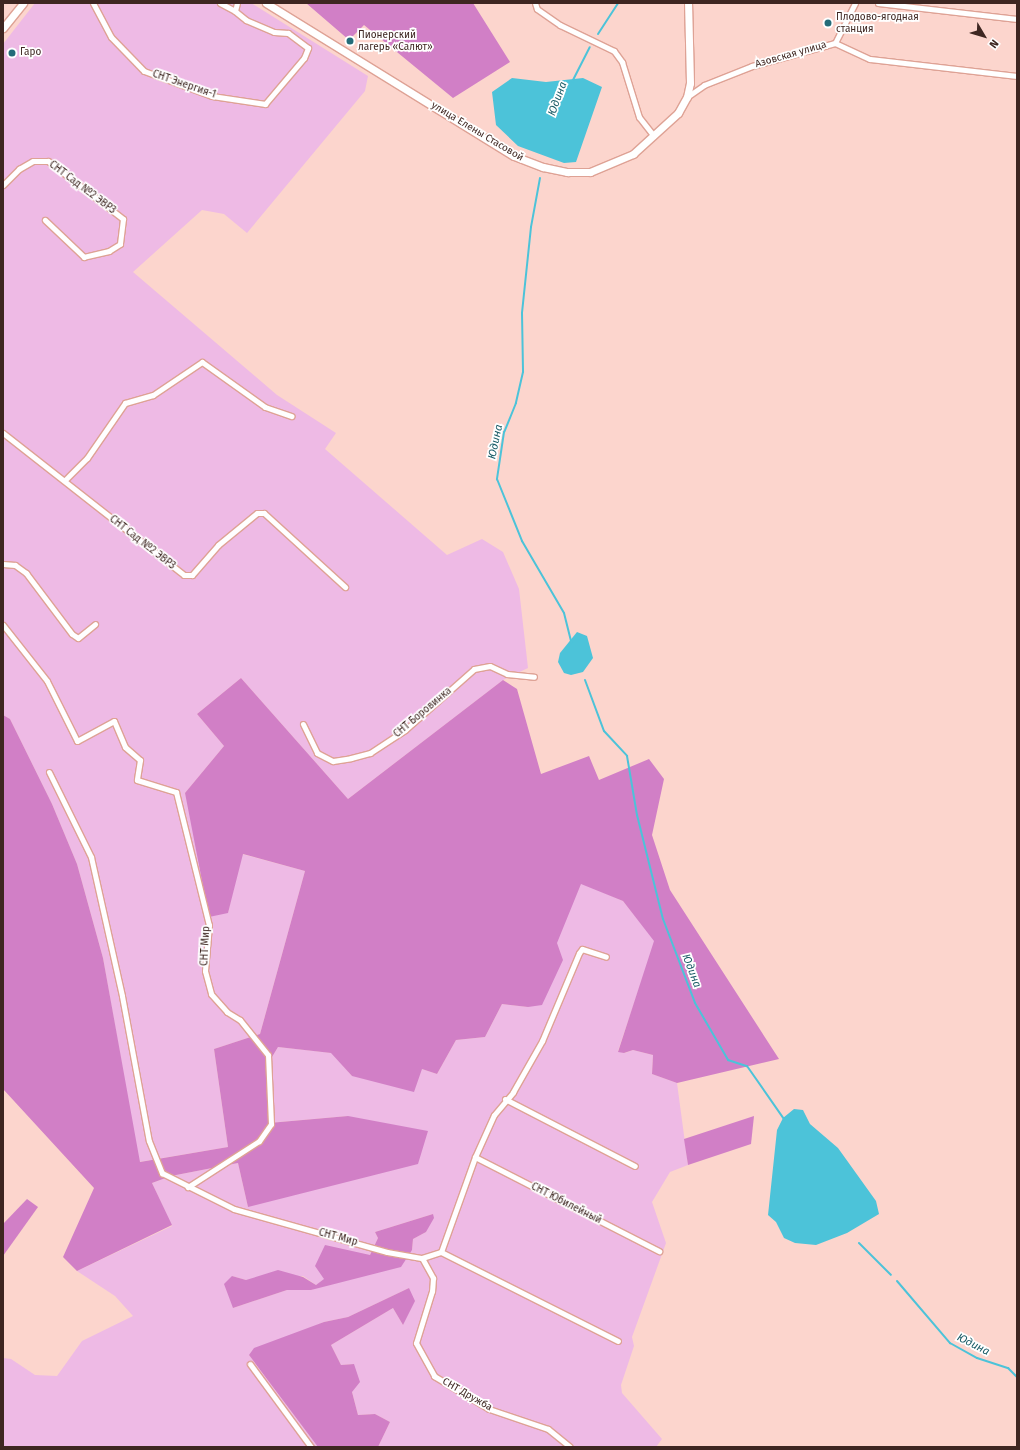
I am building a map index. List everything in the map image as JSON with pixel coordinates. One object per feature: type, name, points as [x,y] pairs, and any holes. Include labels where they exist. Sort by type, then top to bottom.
[{"type":"main road","points":[[3,28],[23,3]]},
{"type":"main road","name":"улица Елены Стасовой","points":[[266,3],[484,138],[543,167],[567,172],[590,172],[621,161],[654,136],[678,113],[687,97],[690,83],[688,3]]},
{"type":"street","name":"СНТ Энергия-1","points":[[93,3],[111,37],[144,71],[212,96],[265,104],[271,102],[304,58],[308,48],[288,33],[260,28],[235,11]]},
{"type":"street","points":[[220,3],[235,11],[237,3]]},
{"type":"street","points":[[535,3],[537,9],[560,24],[614,51],[622,62],[639,117],[654,136]]},
{"type":"street","points":[[835,42],[855,3]]},
{"type":"street","points":[[878,3],[1017,19]]},
{"type":"street","name":"Азовская улица","points":[[687,97],[704,84],[752,66],[835,42],[870,59],[1017,76]]},
{"type":"street","name":"СНТ Сад №2 ЭВРЗ","points":[[3,185],[19,169],[33,161],[48,161],[123,219],[120,244],[109,252],[84,257],[45,220]]},
{"type":"street","points":[[65,480],[87,458],[125,403],[153,395],[202,362],[265,407],[291,416]]},
{"type":"street","name":"СНТ Сад №2 ЭВРЗ","points":[[3,433],[58,478],[65,480],[184,575],[192,575],[218,545],[257,513],[264,513],[345,587]]},
{"type":"street","points":[[3,564],[14,564],[26,573],[72,634],[78,638],[96,624]]},
{"type":"street","name":"СНТ Мир","points":[[3,625],[47,681],[77,741],[114,721],[126,747],[140,760],[137,780],[176,792],[209,925],[205,971],[210,994],[227,1012],[240,1020],[268,1055],[271,1124],[259,1141],[188,1187]]},
{"type":"street","name":"СНТ Боровинка","points":[[303,724],[318,752],[333,761],[351,758],[370,753],[405,730],[474,669],[490,666],[507,674],[534,677]]},
{"type":"street","name":"СНТ Мир","points":[[49,772],[91,857],[122,996],[149,1141],[162,1173],[234,1209],[387,1252],[422,1258]]},
{"type":"street","points":[[441,1252],[475,1157],[494,1115],[505,1099],[513,1092],[542,1041],[579,952],[582,949],[606,957]]},
{"type":"street","points":[[505,1099],[635,1166]]},
{"type":"street","name":"СНТ Юбилейный","points":[[475,1157],[658,1251]]},
{"type":"street","points":[[422,1258],[441,1252],[618,1342]]},
{"type":"street","name":"СНТ Дружба","points":[[422,1258],[433,1278],[416,1343],[434,1376],[488,1409],[548,1429],[570,1447]]},
{"type":"street","points":[[250,1364],[311,1447]]},
{"type":"shaded area","points":[[35,3],[251,3],[368,76],[365,91],[247,233],[224,214],[202,210],[133,272],[277,395],[336,433],[325,449],[447,555],[482,539],[503,552],[519,589],[528,668],[503,680],[348,799],[241,678],[197,714],[224,746],[185,793],[228,912],[242,854],[305,871],[260,1034],[214,1049],[228,1147],[139,1162],[103,958],[77,864],[52,804],[10,719],[3,715],[3,44]]},
{"type":"shaded area","points":[[306,3],[473,3],[510,62],[453,98],[364,25],[349,40]]},
{"type":"shaded area","points":[[241,678],[348,799],[503,680],[517,689],[541,774],[589,756],[599,780],[649,759],[664,779],[652,835],[670,890],[779,1059],[677,1083],[652,1074],[653,1055],[633,1050],[624,1053],[618,1052],[654,941],[623,901],[581,884],[557,943],[563,960],[542,1005],[528,1007],[502,1004],[485,1037],[456,1040],[437,1074],[422,1069],[414,1092],[352,1076],[331,1053],[278,1047],[266,1067],[269,1123],[348,1116],[428,1131],[418,1164],[248,1207],[238,1163],[171,1176],[152,1183],[172,1225],[77,1271],[63,1257],[94,1188],[3,1089],[3,715],[10,719],[52,804],[77,864],[103,958],[140,1162],[228,1147],[214,1049],[260,1034],[305,871],[243,854],[228,913],[209,917],[185,793],[224,746],[197,714]]},
{"type":"shaded area","points":[[581,883],[623,901],[655,941],[618,1051],[625,1053],[633,1050],[653,1055],[652,1074],[677,1083],[688,1165],[670,1172],[652,1202],[666,1243],[632,1337],[634,1346],[621,1385],[622,1393],[662,1439],[656,1447],[378,1447],[390,1422],[375,1414],[358,1415],[352,1392],[353,1364],[341,1365],[331,1345],[393,1308],[403,1325],[409,1288],[348,1317],[324,1322],[249,1355],[318,1447],[3,1447],[3,1358],[11,1359],[35,1375],[57,1376],[82,1341],[133,1316],[115,1296],[77,1271],[172,1226],[152,1183],[171,1176],[238,1163],[248,1207],[348,1116],[268,1123],[266,1067],[278,1047],[332,1053],[352,1076],[422,1069],[437,1074],[456,1040],[485,1037],[502,1004],[528,1007]],"holes":[[[433,1214],[426,1232],[413,1239],[412,1250],[311,1290],[287,1290],[233,1308],[232,1276],[246,1280],[303,1276],[316,1285],[370,1255],[378,1238],[375,1232]]]},
{"type":"shaded area","points":[[754,1116],[751,1144],[688,1165],[684,1139]]},
{"type":"shaded area","points":[[27,1199],[38,1207],[3,1256],[3,1224]]},
{"type":"shaded area","points":[[433,1214],[434,1218],[426,1232],[413,1239],[412,1250],[401,1267],[311,1290],[287,1290],[233,1308],[224,1284],[232,1276],[246,1280],[278,1270],[303,1277],[316,1285],[324,1279],[315,1266],[325,1245],[370,1255],[378,1238],[375,1232]]},
{"type":"shaded area","points":[[409,1288],[415,1301],[403,1325],[393,1308],[331,1345],[341,1365],[354,1364],[360,1382],[352,1392],[358,1415],[375,1414],[390,1422],[378,1447],[318,1447],[249,1355],[254,1348],[324,1322],[348,1317]]},
{"type":"water","points":[[512,78],[546,82],[583,78],[602,87],[576,162],[564,163],[518,146],[496,125],[492,92]]},
{"type":"water","points":[[577,632],[587,636],[593,658],[583,672],[571,675],[564,673],[558,662],[560,653]]},
{"type":"water","points":[[794,1109],[803,1110],[810,1124],[838,1148],[876,1201],[879,1214],[847,1233],[816,1245],[795,1243],[784,1238],[776,1222],[768,1215],[777,1130],[783,1118]]},
{"type":"waterway","name":"Юдина","points":[[598,34],[618,3]]},
{"type":"waterway","name":"Юдина","points":[[572,82],[590,47]]},
{"type":"waterway","name":"Юдина","points":[[540,178],[531,227],[522,313],[523,372],[516,403],[504,432],[497,479],[522,541],[564,613],[571,642]]},
{"type":"waterway","name":"Юдина","points":[[585,680],[604,731],[627,756],[637,815],[663,919],[695,1003],[728,1060],[747,1066],[784,1119]]},
{"type":"waterway","name":"Юдина","points":[[859,1243],[891,1275]]},
{"type":"waterway","name":"Юдина","points":[[897,1281],[950,1343],[977,1358],[1008,1368],[1017,1377]]},
{"type":"place","name":"Плодово-ягодная станция","points":[[828,23]]},
{"type":"place","name":"Пионерский лагерь «Салют»","points":[[350,41]]},
{"type":"place","name":"Гаро","points":[[12,53]]}]
